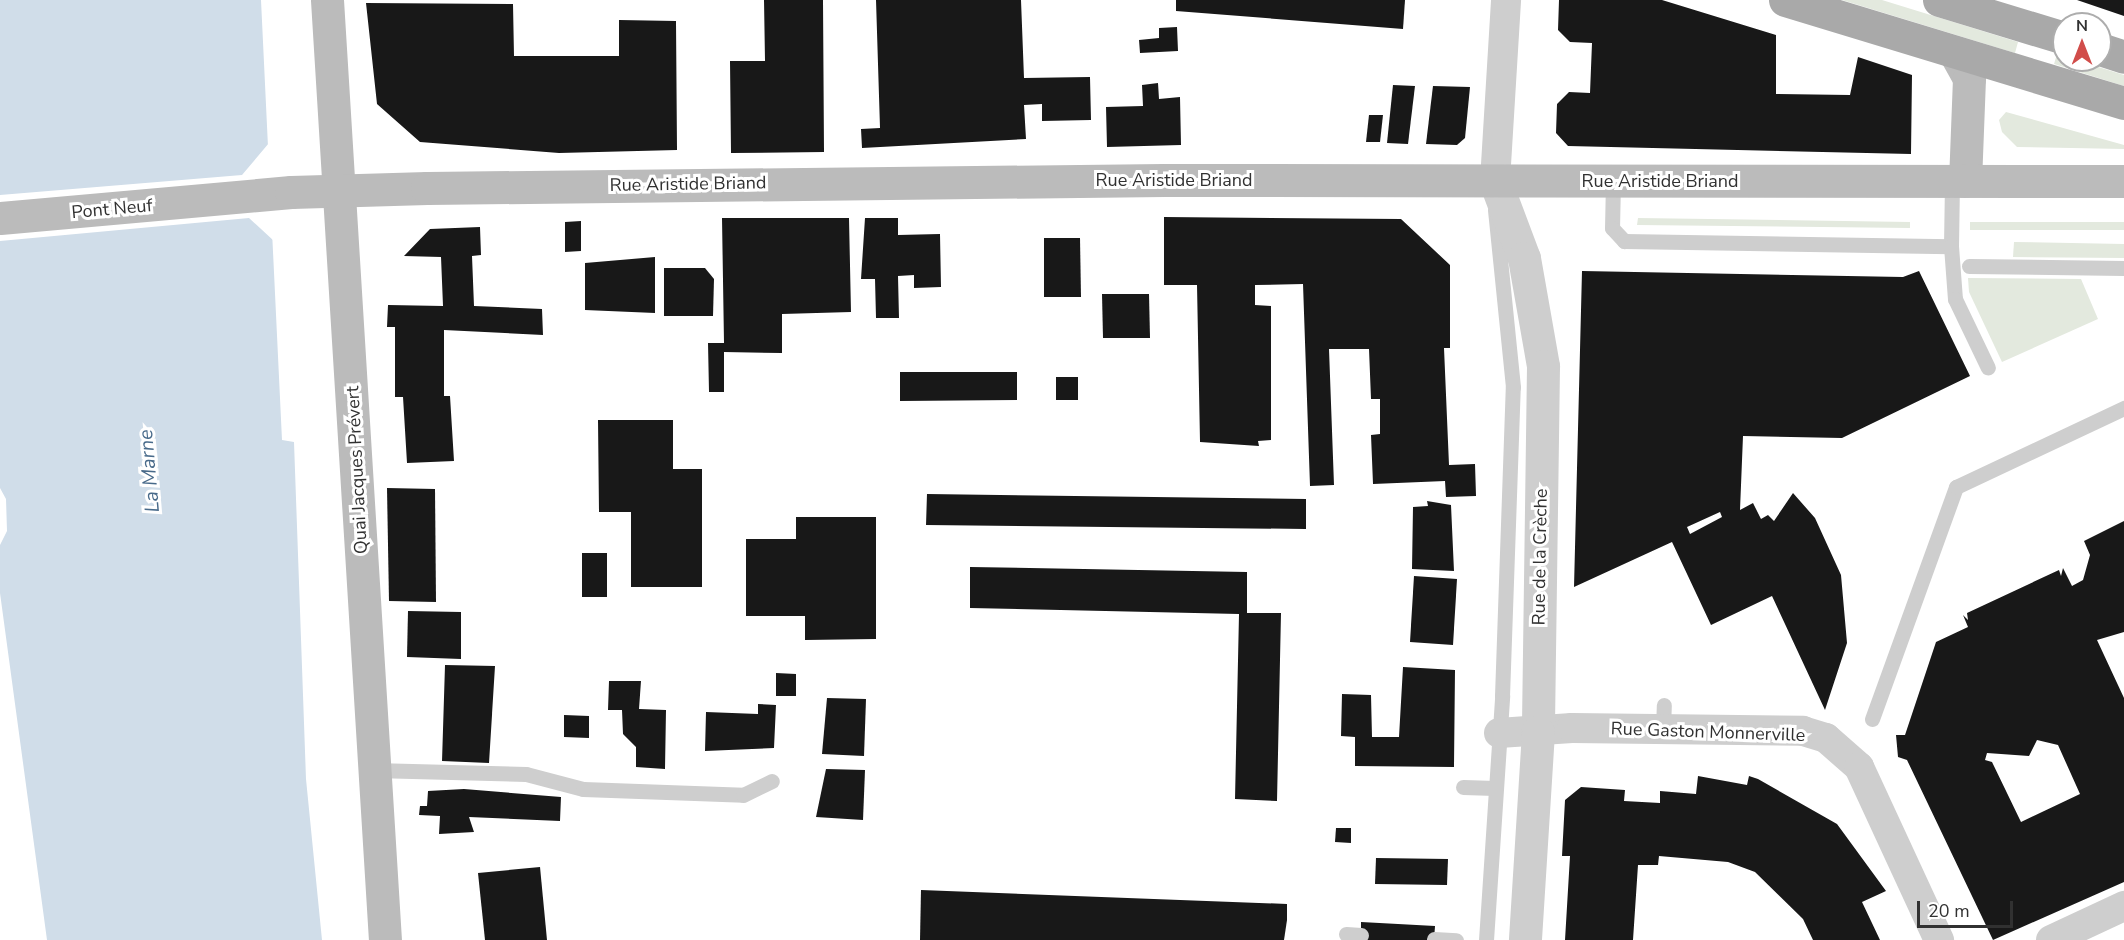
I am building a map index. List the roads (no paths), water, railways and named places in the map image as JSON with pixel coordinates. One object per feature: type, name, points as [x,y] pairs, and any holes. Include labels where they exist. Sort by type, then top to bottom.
[{"type":"main road","name":"Quai Jacques Prévert","points":[[327,0],[343,189],[372,770],[385,940]]},
{"type":"main road","points":[[1785,0],[2124,103]]},
{"type":"main road","points":[[1956,2],[2052,34]]},
{"type":"main road","points":[[1955,53],[1969,78],[1959,181]]},
{"type":"main road","name":"Rue Aristide Briand","points":[[224,200],[343,189],[1495,181],[2124,181]]},
{"type":"main road","name":"Pont Neuf","points":[[0,218],[224,200]]},
{"type":"street","name":"Rue de la Crèche","points":[[1506,0],[1495,181],[1524,258],[1543,366],[1538,732],[1525,940]]},
{"type":"street","name":"Rue Gaston Monnerville","points":[[1499,733],[1538,732],[1664,717],[1803,731],[1844,750],[1859,767],[1939,940]]},
{"type":"street","points":[[2051,940],[2124,906]]},
{"type":"lane","name":"Rue de la Crèche","points":[[1486,940],[1499,733],[1513,358],[1496,247],[1495,181]]},
{"type":"lane","points":[[1613,181],[1612,228],[1624,241],[1951,246]]},
{"type":"lane","points":[[1959,181],[1951,246],[1955,299],[1988,368]]},
{"type":"lane","points":[[1969,266],[1993,261],[2124,268]]},
{"type":"lane","points":[[1872,719],[1956,487],[2124,408]]},
{"type":"lane","points":[[372,770],[526,774],[583,789],[732,794],[772,781]]},
{"type":"lane","points":[[1463,787],[1495,788]]},
{"type":"lane","points":[[1434,939],[1456,940]]},
{"type":"water","name":"La Marne","points":[[0,0],[261,0],[282,440],[294,442],[306,779],[322,940],[47,940],[0,593],[0,545],[7,531],[6,499],[0,488]]}]
